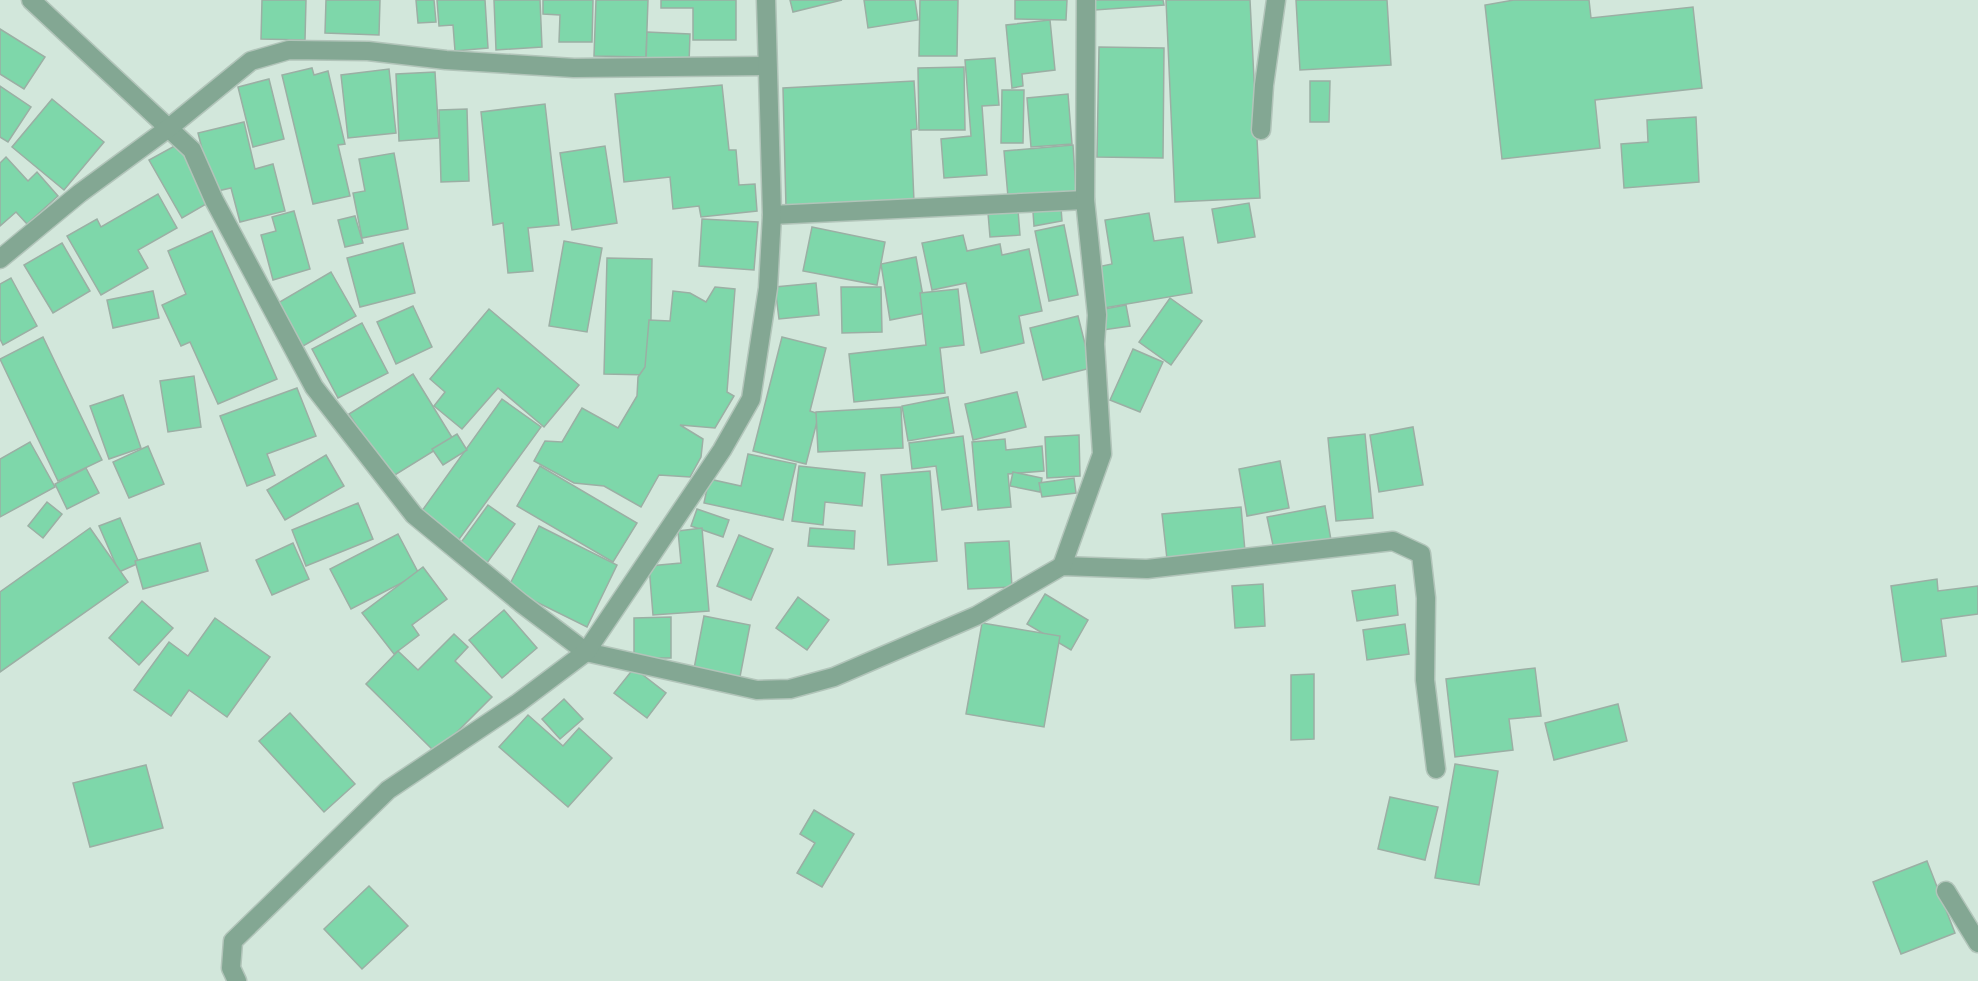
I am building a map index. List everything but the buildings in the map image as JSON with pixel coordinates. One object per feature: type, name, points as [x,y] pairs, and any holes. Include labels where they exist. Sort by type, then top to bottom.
[{"type":"street","points":[[31,0],[192,150],[214,200],[314,387],[414,515],[512,596],[586,652],[757,690],[790,689],[834,677],[976,616],[1062,566],[1147,569],[1393,541],[1421,554],[1426,597],[1425,680],[1436,768]]},
{"type":"street","points":[[237,981],[231,968],[233,941],[388,790],[518,703],[586,652],[722,450],[751,399],[768,288],[772,215],[766,0]]},
{"type":"street","points":[[1062,566],[1102,454],[1095,344],[1097,315],[1085,200],[1086,0]]},
{"type":"street","points":[[1261,130],[1264,85],[1276,0]]},
{"type":"street","points":[[2,256],[81,193],[170,128],[251,61],[290,50],[368,51],[446,60],[573,68],[767,66]]},
{"type":"street","points":[[772,215],[1085,200]]},
{"type":"street","points":[[1946,891],[1978,943]]}]
